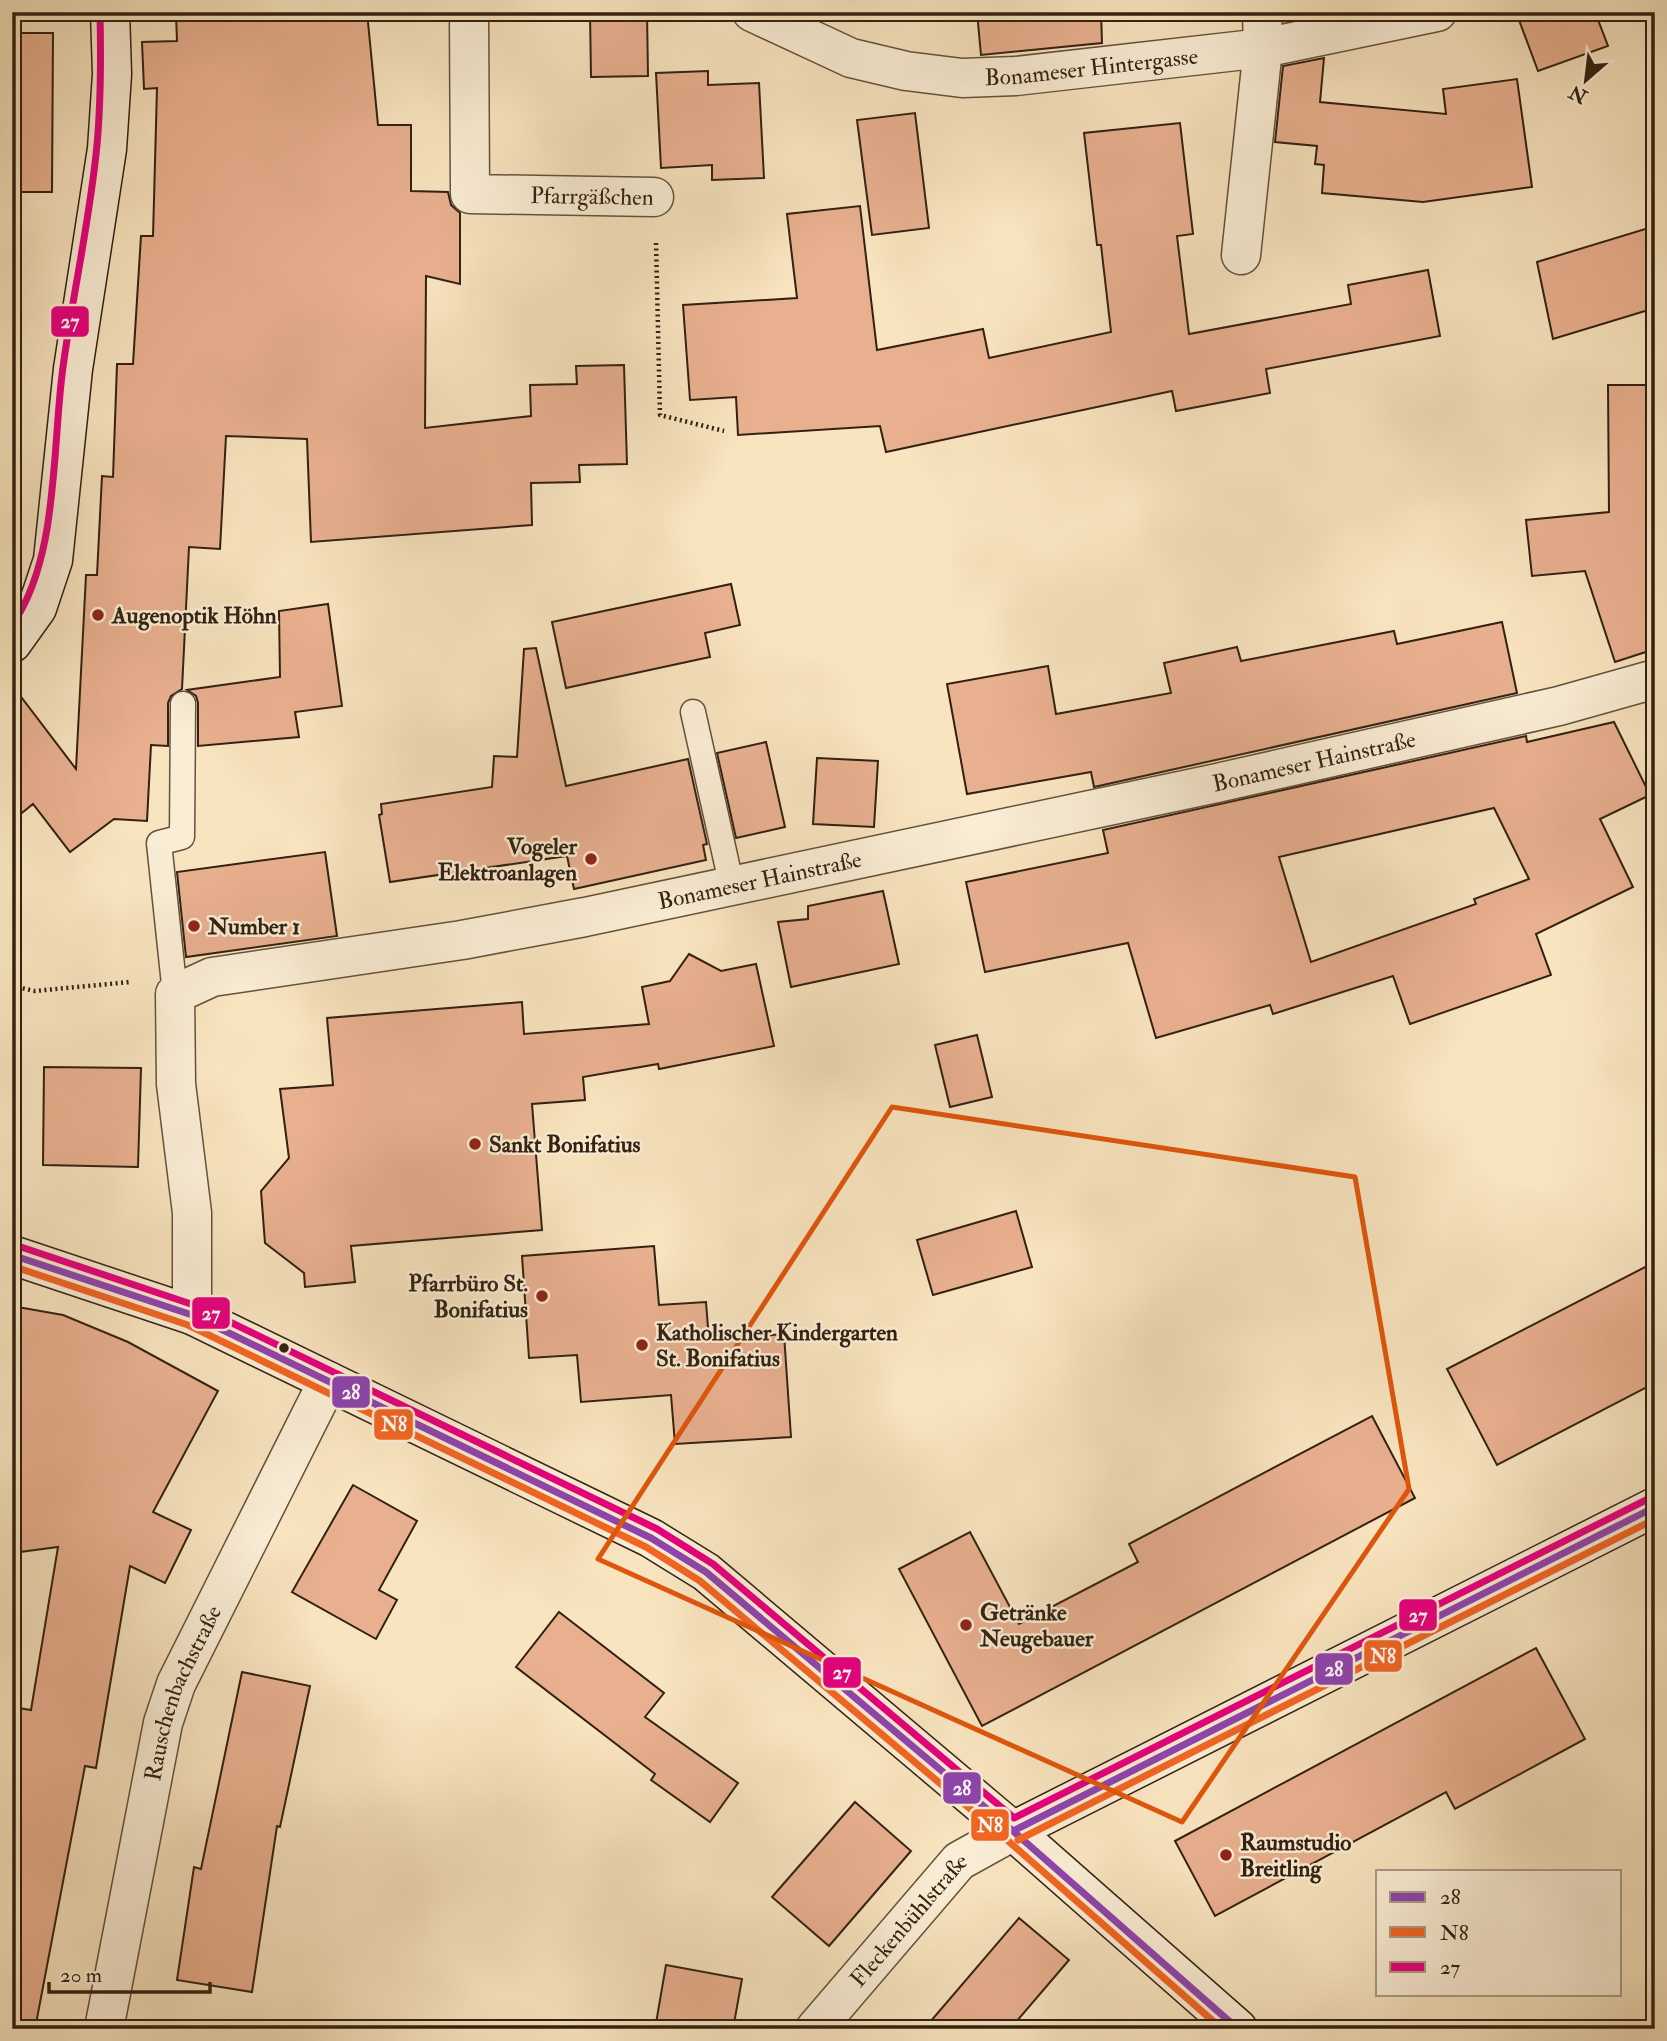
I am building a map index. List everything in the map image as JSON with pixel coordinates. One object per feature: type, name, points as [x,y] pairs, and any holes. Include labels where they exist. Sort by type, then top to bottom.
[{"type":"street","points":[[12,643],[37,608],[53,560],[73,369],[107,149],[112,74],[110,12]]},
{"type":"street","name":"Pfarrgäßchen","points":[[469,12],[470,194],[654,197]]},
{"type":"street","name":"Bonameser Hintergasse","points":[[752,12],[851,58],[906,71],[962,78],[1016,76],[1262,30],[1437,12]]},
{"type":"street","points":[[1241,255],[1262,30]]},
{"type":"street","name":"Bonameser Hainstraße","points":[[175,994],[212,977],[462,940],[732,887],[1257,774],[1559,706],[1655,680]]},
{"type":"street","points":[[175,994],[176,1084],[192,1213],[192,1315]]},
{"type":"street","points":[[12,1255],[192,1315],[651,1538],[706,1572],[1013,1831],[1238,2029]]},
{"type":"street","name":"Rauschenbachstraße","points":[[104,2029],[163,1723],[176,1684],[328,1381]]},
{"type":"street","name":"Fleckenbühlstraße","points":[[814,2029],[959,1861],[1013,1831],[1655,1507]]},
{"type":"lane","points":[[175,994],[159,843],[182,837],[183,704]]},
{"type":"lane","points":[[693,712],[732,887]]},
{"type":"path","name":"Pfarrgäßchen","points":[[654,197],[660,415],[724,431]]},
{"type":"path","points":[[12,986],[34,991],[131,981],[175,994]]},
{"type":"highlighted area","points":[[892,1107],[1355,1177],[1409,1489],[1182,1822],[598,1559]]},
{"type":"building","points":[[367,12],[378,125],[411,125],[411,191],[448,192],[451,205],[460,213],[460,284],[426,276],[425,428],[531,416],[530,385],[577,384],[576,366],[624,365],[627,464],[579,465],[580,482],[531,483],[532,525],[311,542],[307,439],[226,436],[220,549],[189,547],[182,689],[171,696],[168,703],[168,746],[151,745],[147,821],[114,819],[70,852],[33,804],[12,821],[12,685],[76,769],[86,575],[97,575],[102,476],[113,477],[117,364],[133,364],[141,236],[153,236],[157,88],[144,89],[142,42],[177,41],[176,15]]},
{"type":"building","points":[[590,12],[647,12],[648,76],[591,77]]},
{"type":"building","points":[[977,12],[1101,12],[1102,43],[981,55]]},
{"type":"building","points":[[1284,12],[1328,12],[1284,21]]},
{"type":"building","points":[[1516,12],[1595,12],[1608,46],[1538,71]]},
{"type":"building","points":[[12,33],[53,33],[52,192],[12,192]]},
{"type":"building","points":[[1324,58],[1320,102],[1446,114],[1443,89],[1517,79],[1532,187],[1423,202],[1322,193],[1324,165],[1315,164],[1317,146],[1275,142],[1283,66]]},
{"type":"building","points":[[708,71],[708,85],[759,83],[764,178],[712,180],[712,165],[661,168],[656,73]]},
{"type":"building","points":[[915,113],[929,228],[872,235],[857,120]]},
{"type":"building","points":[[1180,123],[1193,234],[1177,236],[1189,334],[1351,304],[1348,285],[1428,270],[1440,336],[1266,369],[1270,393],[1176,411],[1172,391],[886,452],[880,426],[738,435],[736,397],[690,400],[683,305],[797,298],[787,214],[860,206],[877,350],[983,329],[989,358],[1111,332],[1101,245],[1097,245],[1084,133]]},
{"type":"building","points":[[1655,226],[1655,308],[1553,339],[1537,262]]},
{"type":"building","points":[[1608,385],[1655,385],[1655,649],[1615,662],[1585,571],[1532,576],[1526,520],[1609,512]]},
{"type":"building","points":[[731,584],[740,625],[705,633],[710,657],[566,688],[552,622]]},
{"type":"building","points":[[328,604],[342,706],[295,712],[299,737],[198,746],[198,703],[196,696],[187,690],[280,677],[279,611]]},
{"type":"building","points":[[1502,622],[1517,693],[1094,787],[1091,772],[967,794],[947,684],[1048,666],[1056,714],[1171,693],[1164,663],[1237,647],[1241,661],[1394,631],[1397,644]]},
{"type":"building","points":[[536,648],[566,786],[688,759],[707,844],[703,845],[706,860],[574,889],[567,856],[390,882],[379,815],[382,814],[381,804],[492,787],[494,756],[517,757],[524,649]]},
{"type":"building","points":[[1614,722],[1650,795],[1600,819],[1633,887],[1536,934],[1551,975],[1410,1024],[1393,976],[1273,1014],[1270,1005],[1156,1038],[1128,943],[985,972],[966,882],[1108,853],[1103,830],[1526,736],[1527,742]],"holes":[[[1494,808],[1529,879],[1474,899],[1476,904],[1311,962],[1279,857]]]},
{"type":"building","points":[[766,742],[785,827],[736,838],[717,753]]},
{"type":"building","points":[[817,758],[878,761],[874,827],[813,824]]},
{"type":"building","points":[[325,852],[337,936],[186,957],[177,872]]},
{"type":"building","points":[[883,891],[899,964],[791,987],[778,922],[808,919],[808,906]]},
{"type":"building","points":[[689,954],[721,971],[756,964],[774,1046],[659,1069],[658,1064],[583,1077],[585,1100],[532,1104],[542,1230],[351,1246],[355,1282],[305,1287],[304,1273],[265,1243],[261,1191],[289,1158],[280,1089],[333,1085],[327,1018],[522,1002],[524,1034],[649,1024],[642,987],[670,981]]},
{"type":"building","points":[[977,1035],[992,1097],[950,1107],[935,1045]]},
{"type":"building","points":[[44,1067],[141,1068],[138,1167],[43,1165]]},
{"type":"building","points":[[1016,1211],[1032,1267],[933,1295],[917,1240]]},
{"type":"building","points":[[654,1246],[659,1305],[706,1302],[709,1340],[784,1334],[791,1437],[675,1444],[671,1395],[581,1402],[577,1355],[529,1358],[522,1256]]},
{"type":"building","points":[[1655,1262],[1655,1383],[1497,1465],[1447,1369]]},
{"type":"building","points":[[12,1306],[63,1315],[128,1342],[218,1391],[153,1512],[191,1530],[165,1583],[130,1566],[96,1768],[85,1766],[35,2029],[12,2029],[12,1707],[31,1710],[58,1547],[12,1553]]},
{"type":"building","points":[[1372,1416],[1415,1498],[982,1726],[899,1569],[970,1532],[1019,1624],[1138,1562],[1129,1544]]},
{"type":"building","points":[[353,1485],[417,1521],[379,1590],[397,1600],[376,1639],[292,1592]]},
{"type":"building","points":[[559,1612],[664,1693],[645,1717],[738,1783],[710,1822],[651,1780],[655,1774],[516,1667]]},
{"type":"building","points":[[1536,1648],[1585,1739],[1455,1809],[1446,1792],[1215,1916],[1175,1841]]},
{"type":"building","points":[[242,1672],[310,1686],[280,1827],[277,1826],[252,1992],[177,1980],[194,1867],[201,1869]]},
{"type":"building","points":[[855,1802],[911,1851],[829,1946],[772,1897]]},
{"type":"building","points":[[1019,1918],[1069,1960],[1010,2029],[924,2029]]},
{"type":"building","points":[[666,1965],[742,1979],[733,2029],[655,2029]]},
{"type":"transit line","name":"27","points":[[12,625],[27,598],[38,568],[51,501],[63,367],[97,145],[100,12]]},
{"type":"transit line","name":"27","points":[[15,1245],[197,1306],[657,1529],[713,1564],[1014,1818],[1650,1498]]},
{"type":"transit line","name":"28","points":[[12,1255],[192,1315],[651,1538],[706,1572],[1013,1831],[1238,2029]]},
{"type":"transit line","name":"N8","points":[[12,1266],[188,1325],[646,1547],[700,1581],[1006,1839],[1222,2029]]},
{"type":"transit line","name":"28","points":[[1013,1831],[1655,1507]]},
{"type":"transit line","name":"N8","points":[[1018,1840],[1655,1519]]},
{"type":"place","name":"Augenoptik Höhn","points":[[98,615]]},
{"type":"place","name":"Vogeler Elektroanlagen","points":[[591,859]]},
{"type":"place","name":"Number 1","points":[[194,926]]},
{"type":"place","name":"Sankt Bonifatius","points":[[475,1144]]},
{"type":"place","name":"Pfarrbüro St. Bonifatius","points":[[542,1296]]},
{"type":"place","name":"Katholischer Kindergarten St. Bonifatius","points":[[642,1345]]},
{"type":"place","name":"Getränke Neugebauer","points":[[966,1625]]},
{"type":"place","name":"Raumstudio Breitling","points":[[1226,1855]]}]
